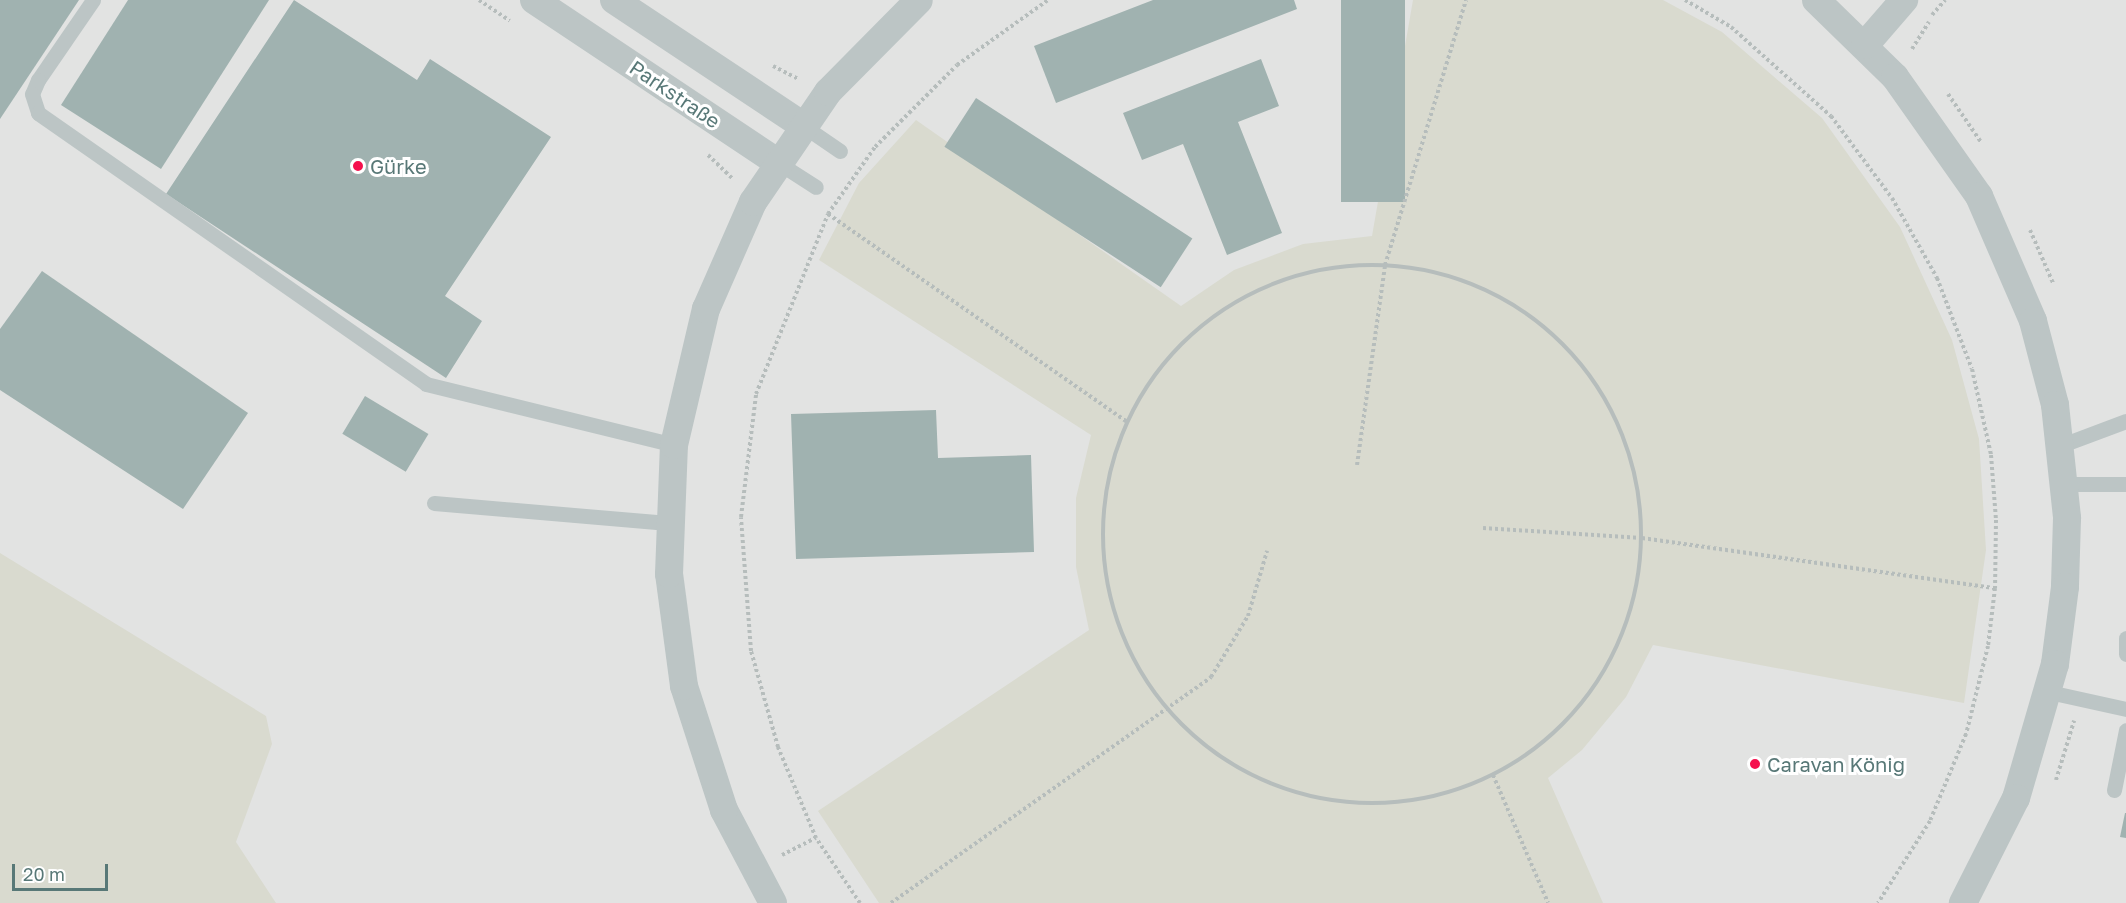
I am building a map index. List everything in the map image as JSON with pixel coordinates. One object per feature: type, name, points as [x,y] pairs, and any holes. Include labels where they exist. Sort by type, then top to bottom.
[{"type":"street","name":"Parkstraße","points":[[534,0],[777,162]]},
{"type":"street","points":[[614,0],[802,125]]},
{"type":"street","points":[[773,903],[729,821],[696,732],[675,636],[668,523],[674,445],[706,309],[727,255],[777,162],[802,125],[856,59],[920,0]]},
{"type":"street","points":[[1865,45],[1904,0]]},
{"type":"street","points":[[1832,5],[1952,152],[1999,235],[2034,321],[2061,445],[2066,484],[2065,587],[2049,692],[2016,798],[1963,903]]},
{"type":"lane","points":[[93,0],[38,80],[32,94],[38,113],[426,384],[674,445]]},
{"type":"lane","points":[[802,125],[840,152]]},
{"type":"lane","name":"Parkstraße","points":[[777,162],[816,187]]},
{"type":"lane","points":[[2061,445],[2126,421]]},
{"type":"lane","points":[[2066,484],[2126,484]]},
{"type":"lane","points":[[434,503],[668,523]]},
{"type":"lane","points":[[2126,638],[2126,654]]},
{"type":"lane","points":[[2049,692],[2126,709]]},
{"type":"lane","points":[[2114,790],[2126,730]]},
{"type":"path","points":[[860,903],[816,837],[778,747],[751,651],[741,517],[756,394],[828,214],[875,147],[957,65],[1048,0]]},
{"type":"path","points":[[1357,465],[1385,265],[1466,0]]},
{"type":"path","points":[[1685,0],[1731,27],[1831,116],[1892,198],[1937,278],[1972,369],[1991,454],[1996,520],[1995,588],[1988,646],[1966,734],[1930,821],[1878,903]]},
{"type":"path","points":[[1912,49],[1945,0]]},
{"type":"path","points":[[828,214],[1127,422]]},
{"type":"path","points":[[1385,265],[1452,276],[1473,285],[1514,304],[1566,347],[1607,401],[1633,463],[1642,538],[1637,591],[1617,647],[1586,699],[1544,742],[1493,775],[1437,796],[1377,803],[1318,798],[1261,780],[1209,749],[1166,708],[1132,657],[1110,601],[1102,540],[1108,480],[1127,422],[1160,367],[1205,322],[1260,289],[1321,269],[1385,265]]},
{"type":"path","points":[[1483,528],[1642,538],[1995,588]]},
{"type":"path","points":[[891,903],[1210,676],[1235,643],[1267,551]]},
{"type":"path","points":[[1493,775],[1548,903]]},
{"type":"shaded area","points":[[0,0],[2126,0],[2126,903],[0,903]]},
{"type":"shaded area","points":[[1413,0],[1663,0],[1722,32],[1822,118],[1900,227],[1952,340],[1979,439],[1986,550],[1964,703],[1653,645],[1626,697],[1582,750],[1548,778],[1603,903],[879,903],[818,811],[1089,630],[1076,567],[1076,498],[1091,435],[819,260],[859,183],[916,120],[1181,306],[1234,270],[1303,244],[1372,236]]},
{"type":"shaded area","points":[[0,553],[266,716],[272,744],[236,842],[276,903],[0,903]]},
{"type":"building","points":[[0,0],[79,0],[0,119]]},
{"type":"building","points":[[128,0],[269,0],[161,169],[61,105]]},
{"type":"building","name":"Gürke","points":[[294,0],[417,80],[430,59],[551,137],[445,296],[482,321],[446,378],[166,194]]},
{"type":"building","points":[[1153,0],[1294,0],[1297,9],[1056,103],[1034,46]]},
{"type":"building","points":[[1341,0],[1405,0],[1405,202],[1341,202]]},
{"type":"building","points":[[1261,59],[1279,106],[1238,122],[1282,233],[1227,255],[1183,144],[1142,160],[1123,113]]},
{"type":"building","points":[[976,98],[1192,239],[1161,287],[944,147]]},
{"type":"building","points":[[42,271],[248,413],[183,509],[0,390],[0,329]]},
{"type":"building","points":[[365,396],[428,434],[406,472],[342,434]]},
{"type":"building","points":[[936,410],[938,458],[1031,455],[1034,552],[796,559],[791,414]]},
{"type":"building","points":[[2126,813],[2126,838],[2120,837]]},
{"type":"place","name":"Gürke","points":[[358,166]]},
{"type":"place","name":"Caravan König","points":[[1755,764]]}]
